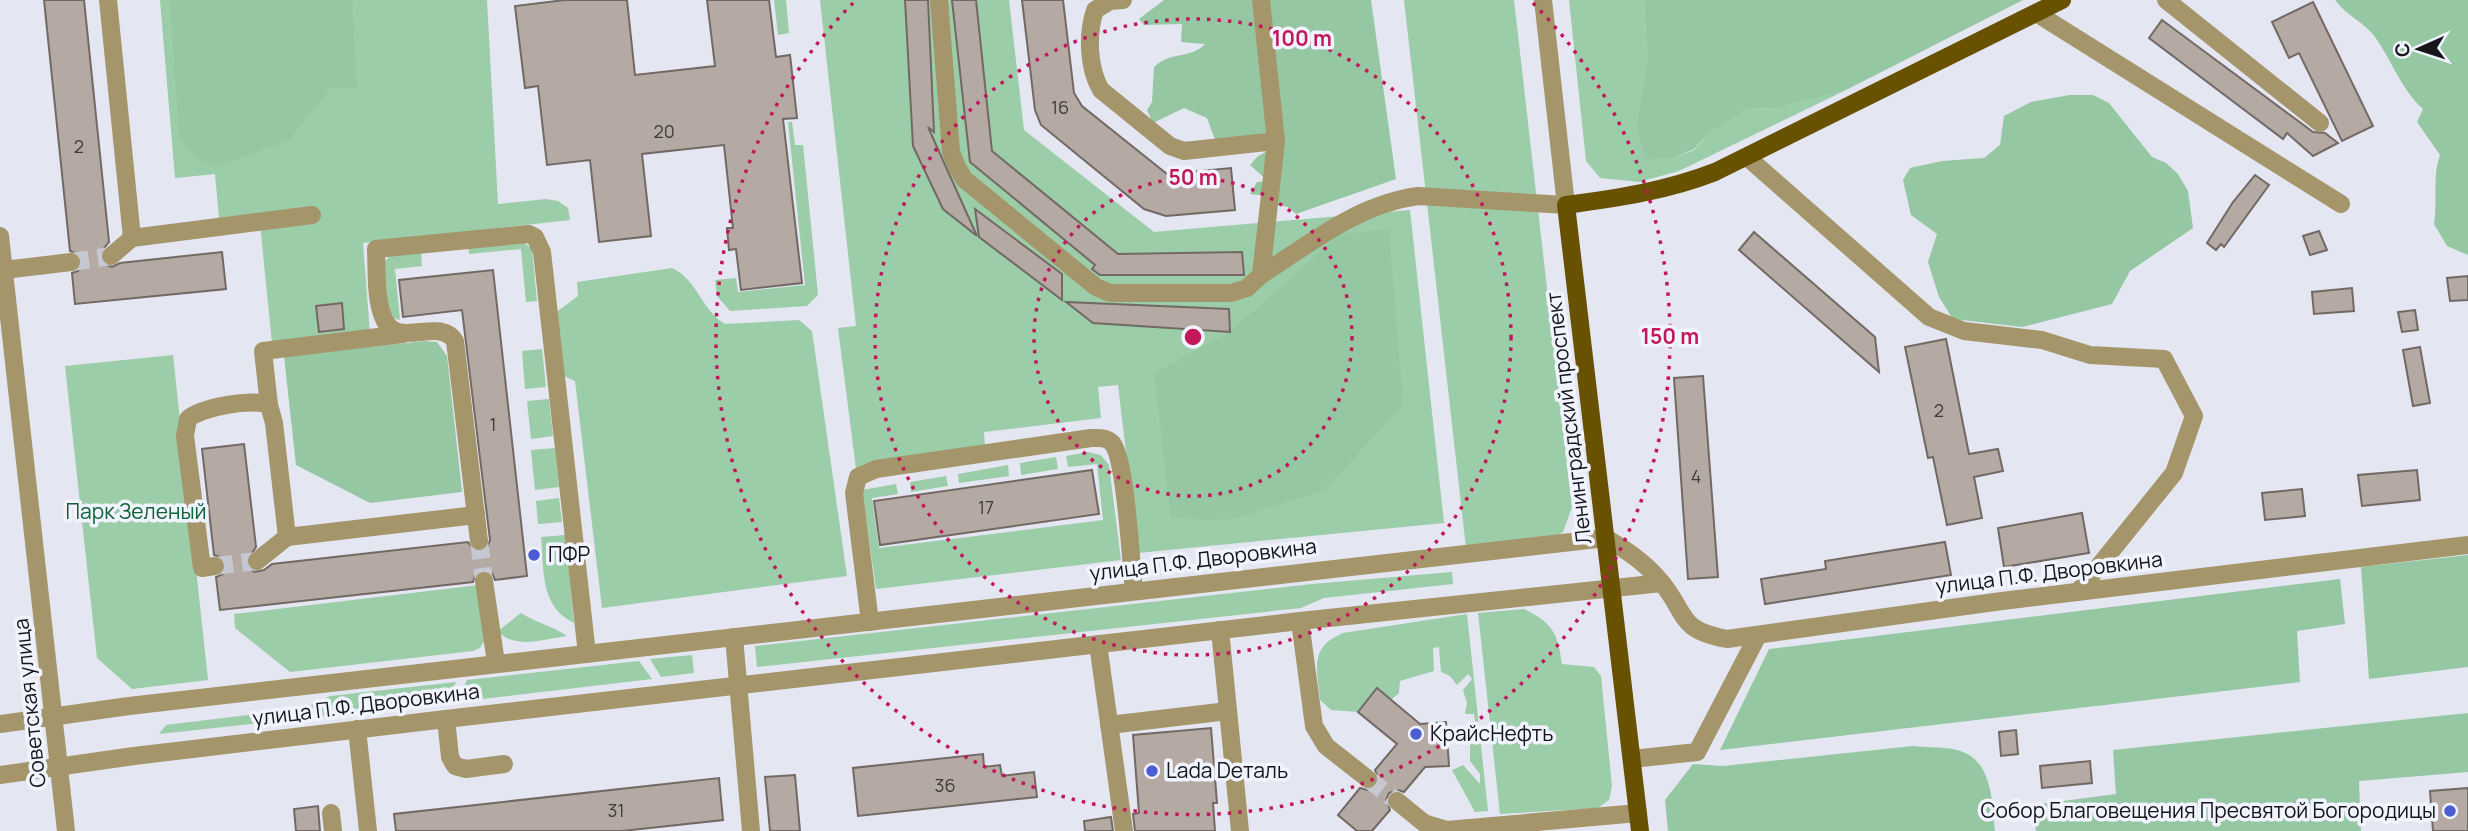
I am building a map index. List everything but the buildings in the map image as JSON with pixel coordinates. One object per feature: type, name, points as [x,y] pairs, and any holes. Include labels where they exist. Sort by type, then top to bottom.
[{"type":"main road","points":[[1566,205],[1639,196],[1679,187],[1747,157],[2062,0]]},
{"type":"main road","name":"Ленинградский проспект","points":[[1566,205],[1639,822]]},
{"type":"street","points":[[108,0],[132,238]]},
{"type":"street","points":[[939,0],[951,152],[964,179],[1096,287],[1110,293],[1231,293],[1247,288],[1261,275],[1365,209],[1396,199],[1419,195],[1566,205]]},
{"type":"street","points":[[1124,0],[1110,1],[1095,9],[1089,27],[1095,79],[1101,90],[1170,146],[1184,151],[1276,141]]},
{"type":"street","points":[[1261,0],[1276,141],[1261,275]]},
{"type":"street","name":"Ленинградский проспект","points":[[1543,0],[1566,205]]},
{"type":"street","points":[[2166,0],[2320,123]]},
{"type":"street","points":[[2036,13],[2341,204]]},
{"type":"street","points":[[1747,157],[1929,317],[1964,331],[2042,340],[2090,355],[2164,359],[2194,416],[2174,474],[2078,592]]},
{"type":"street","points":[[111,256],[132,238],[313,215]]},
{"type":"street","points":[[403,334],[390,329],[382,316],[376,249],[520,234],[536,237],[541,251],[587,654]]},
{"type":"street","name":"Советская улица","points":[[0,236],[4,270],[6,347],[66,831]]},
{"type":"street","points":[[4,270],[71,262]]},
{"type":"street","points":[[287,537],[263,351],[442,331],[450,333],[455,341],[480,541]]},
{"type":"street","points":[[215,566],[202,568],[186,426],[195,412],[252,402],[269,405]]},
{"type":"street","points":[[870,622],[854,493],[858,477],[876,469],[1091,438],[1102,438],[1111,442],[1120,463],[1134,591]]},
{"type":"street","points":[[257,561],[287,537],[476,515]]},
{"type":"street","name":"улица П.Ф. Дворовкина","points":[[0,724],[129,706],[496,663],[1606,538],[1634,555],[1662,583],[1682,618],[1702,634],[1727,639],[2078,592],[2468,545]]},
{"type":"street","points":[[484,581],[496,663]]},
{"type":"street","name":"улица П.Ф. Дворовкина","points":[[0,775],[60,769],[134,755],[357,729],[1300,621],[1662,583]]},
{"type":"street","points":[[1300,621],[1314,726],[1326,746],[1368,779]]},
{"type":"street","points":[[1220,630],[1240,831]]},
{"type":"street","points":[[1632,759],[1698,752],[1758,635]]},
{"type":"street","points":[[734,637],[751,831]]},
{"type":"street","points":[[1098,644],[1124,831]]},
{"type":"street","points":[[1109,725],[1228,711]]},
{"type":"street","points":[[446,719],[450,757],[455,766],[466,769],[504,764]]},
{"type":"street","points":[[357,729],[368,831]]},
{"type":"street","points":[[1397,801],[1424,823],[1447,830],[1639,822]]},
{"type":"green space","points":[[160,0],[487,0],[498,204],[546,199],[558,201],[568,208],[570,220],[363,243],[370,334],[272,343],[259,214],[219,218],[215,174],[175,178]]},
{"type":"green space","points":[[170,0],[352,0],[357,88],[331,88],[288,141],[215,167],[196,158],[179,138]]},
{"type":"green space","points":[[774,0],[786,0],[789,33],[778,35]]},
{"type":"green space","points":[[820,0],[1009,0],[1024,130],[1154,232],[1410,210],[1444,523],[1138,553],[1118,385],[1098,387],[1101,418],[984,432],[985,447],[856,469],[838,328],[856,326]]},
{"type":"green space","points":[[1164,0],[1371,0],[1396,179],[1296,214],[1288,207],[1277,205],[1278,197],[1250,194],[1257,182],[1268,181],[1250,165],[1258,156],[1277,146],[1217,145],[1207,118],[1184,108],[1153,123],[1147,110],[1152,102],[1154,67],[1168,58],[1193,52],[1205,44],[1181,42],[1182,24],[1144,25],[1139,19]]},
{"type":"green space","points":[[1404,0],[1514,0],[1572,507],[1563,532],[1549,541],[1466,548]]},
{"type":"green space","points":[[1569,0],[1644,0],[1647,59],[1636,126],[1674,158],[1694,150],[1709,133],[1748,109],[1779,108],[1844,91],[1679,171],[1639,182],[1600,178],[1586,161]]},
{"type":"green space","points":[[1644,0],[2023,0],[1844,91],[1779,108],[1748,109],[1709,133],[1694,149],[1674,158],[1646,159],[1636,126],[1647,59]]},
{"type":"green space","points":[[2335,0],[2468,0],[2468,255],[2447,246],[2434,224],[2436,172],[2440,155],[2417,122],[2423,109],[2403,84],[2375,37]]},
{"type":"green space","points":[[2070,95],[2093,95],[2109,103],[2152,157],[2166,163],[2178,174],[2188,191],[2193,228],[2130,271],[2112,304],[2022,327],[1953,319],[1939,297],[1928,262],[1937,234],[1911,215],[1903,180],[1910,168],[1942,161],[1984,158],[2000,145],[2004,116],[2031,102]]},
{"type":"green space","points":[[788,122],[792,122],[795,145],[803,145],[818,295],[807,306],[730,311],[717,296],[715,280],[736,278],[738,292],[805,285]]},
{"type":"green space","points":[[1389,229],[1403,405],[1325,490],[1229,520],[1171,518],[1154,373],[1230,332],[1340,234]]},
{"type":"green space","points":[[521,240],[532,249],[537,301],[526,302],[521,249],[469,254],[468,245]]},
{"type":"green space","points":[[421,251],[422,266],[395,269],[400,320],[393,318],[387,310],[382,264],[391,255]]},
{"type":"green space","points":[[672,268],[688,280],[710,311],[725,324],[799,320],[812,331],[847,576],[602,608],[575,381],[557,373],[551,316],[578,296],[577,282]]},
{"type":"green space","points":[[437,342],[447,356],[462,492],[370,503],[296,465],[284,356]]},
{"type":"green space","points":[[542,349],[546,387],[525,389],[522,351]]},
{"type":"green space","name":"Парк Зеленый","points":[[173,355],[208,680],[132,689],[97,658],[65,366]]},
{"type":"green space","points":[[549,399],[553,436],[531,439],[527,401]]},
{"type":"green space","points":[[555,448],[559,487],[535,490],[531,450]]},
{"type":"green space","points":[[1088,452],[1101,455],[1109,465],[1121,560],[876,589],[862,490],[896,484],[898,494],[872,498],[879,548],[1103,520],[1097,464],[1068,467],[1066,456]]},
{"type":"green space","points":[[1056,457],[1058,469],[1021,475],[1020,463]]},
{"type":"green space","points":[[1008,465],[1009,476],[959,483],[958,474]]},
{"type":"green space","points":[[946,476],[948,486],[911,492],[910,482]]},
{"type":"green space","points":[[559,498],[562,522],[538,524],[536,501]]},
{"type":"green space","points":[[565,535],[574,623],[555,607],[549,597],[544,574],[541,537]]},
{"type":"green space","points":[[2468,555],[2468,667],[2369,679],[2361,567]]},
{"type":"green space","points":[[1452,572],[1453,584],[1324,598],[1301,608],[757,667],[755,646],[1312,584]]},
{"type":"green space","points":[[2340,579],[2345,624],[2297,631],[2300,682],[1720,750],[1769,649]]},
{"type":"green space","points":[[479,585],[486,638],[480,648],[473,651],[290,672],[235,628],[234,614]]},
{"type":"green space","points":[[1524,609],[1548,625],[1556,637],[1562,664],[1594,667],[1601,676],[1612,786],[1609,800],[1598,808],[1500,814],[1478,613]]},
{"type":"green space","points":[[521,613],[567,636],[521,642],[505,637],[498,631]]},
{"type":"green space","points":[[1467,614],[1488,811],[1475,812],[1452,770],[1463,765],[1480,784],[1480,774],[1470,761],[1470,744],[1478,744],[1474,714],[1465,714],[1467,703],[1463,690],[1472,679],[1468,674],[1457,685],[1450,676],[1441,672],[1439,647],[1433,648],[1434,671],[1400,681],[1399,693],[1391,700],[1377,689],[1358,712],[1331,710],[1320,700],[1317,669],[1320,652],[1325,645],[1343,633]]},
{"type":"green space","points":[[692,655],[694,673],[661,677],[650,659]]},
{"type":"green space","points":[[639,661],[652,679],[457,702],[467,680]]},
{"type":"green space","points":[[456,682],[446,703],[159,734],[166,725],[305,708],[330,696]]},
{"type":"green space","points":[[2468,713],[2468,772],[2359,781],[2361,831],[2036,831],[2033,805],[2116,794],[2113,750]]},
{"type":"green space","points":[[1913,746],[1951,749],[1973,758],[1986,775],[1995,831],[1668,831],[1665,800],[1693,764],[1723,766]]},
{"type":"tunnel","points":[[71,262],[111,256]]},
{"type":"tunnel","points":[[479,541],[484,581]]},
{"type":"tunnel","points":[[215,566],[257,561]]},
{"type":"tunnel","points":[[1368,779],[1397,801]]},
{"type":"place","name":"ПФР","points":[[534,555]]},
{"type":"place","name":"КрайсНефть","points":[[1416,734]]},
{"type":"place","name":"Lada Dеталь","points":[[1152,771]]},
{"type":"place","name":"Собор Благовещения Пресвятой Богородицы","points":[[2450,811]]}]
